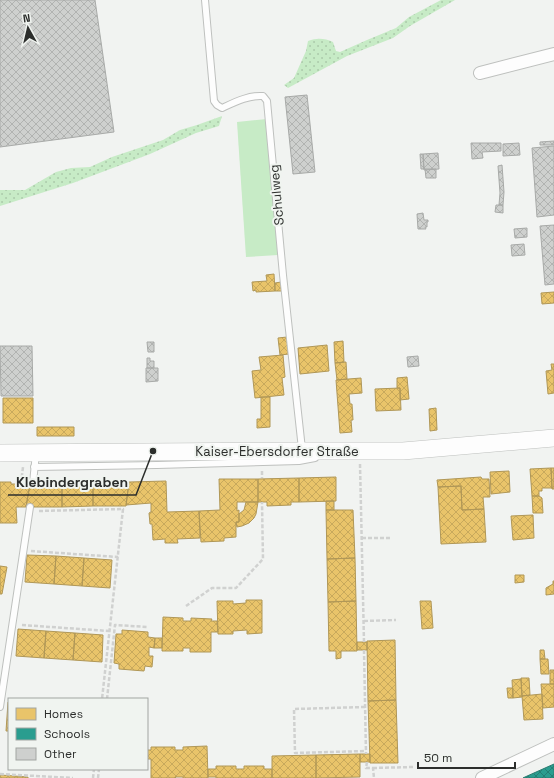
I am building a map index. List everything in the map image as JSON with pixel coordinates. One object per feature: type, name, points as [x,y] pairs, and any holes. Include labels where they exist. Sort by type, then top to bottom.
[{"type":"main road","name":"Kaiser-Ebersdorfer Straße","points":[[0,453],[35,460],[302,451],[403,451],[554,438]]},
{"type":"street","points":[[480,73],[554,54]]},
{"type":"street","points":[[482,778],[554,744]]},
{"type":"lane","name":"Schulweg","points":[[205,0],[214,101],[222,108],[243,99],[258,96],[263,96],[267,101],[283,275],[302,451]]},
{"type":"lane","points":[[33,483],[35,460],[157,465],[298,461],[325,456],[338,451]]},
{"type":"lane","points":[[0,707],[30,509]]},
{"type":"path","points":[[360,451],[364,642]]},
{"type":"path","points":[[186,606],[212,588],[236,588],[263,559],[262,502]]},
{"type":"path","points":[[30,509],[123,509],[102,698]]},
{"type":"path","points":[[362,538],[390,538]]},
{"type":"path","points":[[24,550],[118,557]]},
{"type":"path","points":[[364,621],[396,620]]},
{"type":"path","points":[[107,698],[115,624],[147,627]]},
{"type":"path","points":[[12,625],[109,631]]},
{"type":"path","points":[[364,650],[366,753],[295,753],[294,709],[365,707]]},
{"type":"path","points":[[367,762],[366,768],[414,766]]},
{"type":"path","points":[[373,768],[374,778]]},
{"type":"path","points":[[0,774],[73,778]]},
{"type":"green space","points":[[441,0],[455,0],[410,26],[393,38],[347,56],[288,88],[284,85],[294,78],[306,51],[308,41],[320,39],[333,42],[336,51],[340,52],[396,28],[409,17]]},
{"type":"green space","points":[[222,116],[219,126],[196,133],[150,154],[73,183],[0,206],[0,190],[25,190],[56,172],[71,168],[90,167],[112,157],[163,140],[180,130]]},
{"type":"green space","points":[[267,119],[278,255],[246,257],[237,122]]},
{"type":"building: Homes","points":[[274,274],[275,291],[253,291],[252,282],[267,281],[266,275]]},
{"type":"building: Homes","points":[[281,282],[282,291],[275,291],[275,283]]},
{"type":"building: Homes","points":[[554,292],[554,303],[542,304],[541,293]]},
{"type":"building: Homes","points":[[287,337],[289,354],[280,355],[278,338]]},
{"type":"building: Homes","points":[[343,341],[344,362],[335,363],[334,342]]},
{"type":"building: Homes","points":[[327,345],[329,371],[300,374],[298,348]]},
{"type":"building: Homes","points":[[283,355],[285,377],[282,378],[284,395],[255,398],[252,371],[261,370],[259,357]]},
{"type":"building: Homes","points":[[346,362],[347,379],[337,380],[335,363]]},
{"type":"building: Homes","points":[[551,364],[554,364],[554,393],[548,394],[546,371],[552,370]]},
{"type":"building: Homes","points":[[407,377],[409,399],[400,400],[400,388],[397,388],[397,378]]},
{"type":"building: Homes","points":[[361,378],[362,393],[349,394],[350,404],[352,404],[352,432],[340,433],[336,380]]},
{"type":"building: Homes","points":[[400,388],[401,410],[376,411],[375,389]]},
{"type":"building: Homes","points":[[261,397],[270,397],[270,427],[257,428],[257,419],[261,419]]},
{"type":"building: Homes","points":[[3,398],[33,398],[33,423],[3,423]]},
{"type":"building: Homes","points":[[436,408],[437,430],[430,431],[429,409]]},
{"type":"building: Homes","points":[[37,427],[74,427],[74,436],[37,436]]},
{"type":"building: Homes","points":[[551,468],[552,488],[542,488],[542,491],[539,491],[539,496],[532,496],[530,469]]},
{"type":"building: Homes","points":[[551,468],[554,468],[554,489],[552,489]]},
{"type":"building: Homes","points":[[509,471],[510,492],[491,494],[490,472]]},
{"type":"building: Homes","points":[[336,477],[336,501],[299,502],[299,478]]},
{"type":"building: Homes","points":[[481,477],[482,479],[489,479],[490,497],[483,497],[484,509],[462,510],[461,486],[438,487],[437,480]]},
{"type":"building: Homes","points":[[299,478],[299,502],[291,502],[291,505],[267,506],[267,502],[258,502],[258,479]]},
{"type":"building: Homes","points":[[219,479],[258,479],[258,502],[237,502],[239,522],[236,522],[236,537],[224,538],[224,541],[201,542],[199,511],[220,510]]},
{"type":"building: Homes","points":[[166,481],[167,512],[199,511],[200,538],[177,539],[178,543],[165,543],[165,539],[153,540],[152,524],[150,524],[149,513],[151,512],[151,503],[126,505],[129,482]]},
{"type":"building: Homes","points":[[0,482],[11,482],[11,484],[30,484],[26,507],[16,507],[17,523],[0,523]]},
{"type":"building: Homes","points":[[93,482],[129,482],[126,506],[93,506]]},
{"type":"building: Homes","points":[[93,482],[93,506],[62,507],[62,483]]},
{"type":"building: Homes","points":[[62,483],[62,507],[26,507],[30,484]]},
{"type":"building: Homes","points":[[461,486],[462,510],[484,509],[486,542],[441,544],[438,487]]},
{"type":"building: Homes","points":[[532,496],[539,496],[542,498],[543,513],[533,513]]},
{"type":"building: Homes","points":[[326,501],[334,501],[334,510],[326,510]]},
{"type":"building: Homes","points":[[246,502],[258,502],[256,514],[249,523],[237,527],[236,522],[239,522],[239,514],[244,510]]},
{"type":"building: Homes","points":[[326,510],[353,510],[355,558],[327,559]]},
{"type":"building: Homes","points":[[533,515],[534,538],[513,540],[511,516]]},
{"type":"building: Homes","points":[[27,555],[56,556],[54,584],[25,582]]},
{"type":"building: Homes","points":[[56,556],[84,558],[82,586],[54,584]]},
{"type":"building: Homes","points":[[84,558],[112,560],[110,588],[82,586]]},
{"type":"building: Homes","points":[[355,558],[356,601],[328,602],[327,559]]},
{"type":"building: Homes","points":[[0,566],[7,567],[2,594],[0,594]]},
{"type":"building: Homes","points":[[515,575],[524,575],[524,582],[515,583]]},
{"type":"building: Homes","points":[[553,581],[554,594],[546,595],[546,588],[553,584]]},
{"type":"building: Homes","points":[[246,600],[262,600],[262,633],[247,634],[247,630],[233,631],[233,634],[218,634],[217,601],[233,601],[233,604],[246,603]]},
{"type":"building: Homes","points":[[356,601],[357,651],[341,651],[341,658],[336,659],[336,651],[329,651],[328,602]]},
{"type":"building: Homes","points":[[420,601],[431,601],[433,628],[422,629]]},
{"type":"building: Homes","points":[[163,617],[183,618],[183,621],[191,621],[191,618],[212,619],[211,621],[217,621],[218,632],[211,632],[211,652],[190,652],[190,648],[183,648],[183,651],[162,651]]},
{"type":"building: Homes","points":[[18,629],[46,631],[44,658],[16,656]]},
{"type":"building: Homes","points":[[122,630],[148,632],[148,637],[155,638],[154,648],[149,647],[149,656],[153,656],[152,667],[145,666],[144,671],[119,669],[119,664],[114,663],[116,634],[122,634]]},
{"type":"building: Homes","points":[[46,631],[75,633],[73,660],[44,658]]},
{"type":"building: Homes","points":[[75,633],[103,635],[102,662],[73,660]]},
{"type":"building: Homes","points":[[155,638],[162,638],[162,648],[154,648]]},
{"type":"building: Homes","points":[[395,640],[396,700],[368,701],[367,641]]},
{"type":"building: Homes","points":[[357,642],[367,642],[367,650],[357,650]]},
{"type":"building: Homes","points":[[540,650],[544,650],[545,659],[540,659]]},
{"type":"building: Homes","points":[[540,659],[548,659],[549,674],[541,674]]},
{"type":"building: Homes","points":[[550,670],[554,670],[554,684],[550,684]]},
{"type":"building: Homes","points":[[521,678],[529,678],[530,695],[522,696]]},
{"type":"building: Homes","points":[[521,679],[522,697],[513,698],[512,680]]},
{"type":"building: Homes","points":[[541,684],[554,684],[554,707],[543,708]]},
{"type":"building: Homes","points":[[507,688],[513,688],[513,698],[508,698]]},
{"type":"building: Homes","points":[[542,694],[543,719],[524,720],[522,696]]},
{"type":"building: Homes","points":[[396,700],[398,763],[370,763],[368,701]]},
{"type":"building: Homes","points":[[8,702],[8,731],[6,731]]},
{"type":"building: Homes","points":[[207,746],[208,778],[151,778],[151,759],[148,759],[148,750],[151,750],[151,747],[175,747],[175,750],[183,750],[183,747]]},
{"type":"building: Homes","points":[[360,754],[370,754],[370,762],[360,762]]},
{"type":"building: Homes","points":[[360,754],[360,777],[316,778],[316,755]]},
{"type":"building: Homes","points":[[316,755],[316,778],[272,778],[272,756]]},
{"type":"building: Homes","points":[[216,766],[236,766],[236,769],[244,769],[244,766],[264,766],[264,769],[272,769],[272,778],[208,777],[208,769],[216,769]]},
{"type":"building: Homes","points":[[0,775],[28,777],[28,778],[0,778]]},
{"type":"building: Schools","points":[[554,764],[554,778],[523,778],[525,777]]},
{"type":"building: Other","points":[[0,0],[95,0],[114,132],[0,147]]},
{"type":"building: Other","points":[[307,95],[315,172],[293,174],[285,97]]},
{"type":"building: Other","points":[[554,141],[554,145],[540,145],[540,142]]},
{"type":"building: Other","points":[[471,143],[501,143],[501,151],[482,152],[483,158],[472,159]]},
{"type":"building: Other","points":[[519,143],[520,155],[503,156],[503,144]]},
{"type":"building: Other","points":[[554,146],[554,215],[537,217],[532,148]]},
{"type":"building: Other","points":[[438,153],[439,169],[424,170],[423,154]]},
{"type":"building: Other","points":[[420,154],[423,154],[424,169],[421,169]]},
{"type":"building: Other","points":[[502,165],[504,192],[503,205],[499,205],[500,193],[498,166]]},
{"type":"building: Other","points":[[425,169],[436,169],[436,178],[426,178]]},
{"type":"building: Other","points":[[496,205],[503,205],[503,213],[495,212]]},
{"type":"building: Other","points":[[423,213],[424,220],[428,220],[427,227],[425,227],[426,229],[418,229],[417,214]]},
{"type":"building: Other","points":[[554,225],[554,284],[545,285],[540,226]]},
{"type":"building: Other","points":[[527,228],[527,237],[515,238],[514,229]]},
{"type":"building: Other","points":[[524,244],[525,255],[512,256],[511,245]]},
{"type":"building: Other","points":[[147,342],[154,342],[154,352],[148,352]]},
{"type":"building: Other","points":[[0,346],[32,346],[33,396],[1,396]]},
{"type":"building: Other","points":[[418,356],[419,366],[408,367],[407,357]]},
{"type":"building: Other","points":[[147,358],[150,358],[150,361],[154,361],[154,368],[147,368]]},
{"type":"building: Other","points":[[146,368],[158,368],[158,381],[146,382]]},
{"type":"place","name":"Klebindergraben","points":[[153,451]]}]
